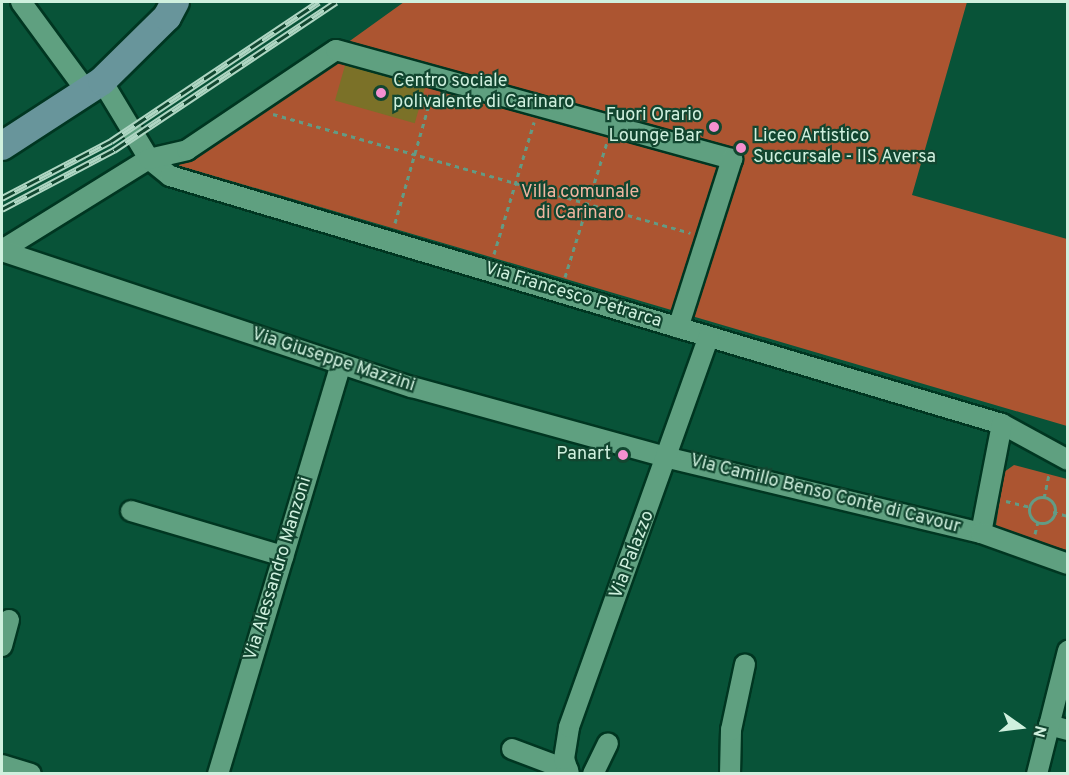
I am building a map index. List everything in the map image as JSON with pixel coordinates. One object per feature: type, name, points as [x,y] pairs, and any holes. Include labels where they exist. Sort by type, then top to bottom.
[{"type":"main road","points":[[2,146],[94,86],[167,17],[175,2]]},
{"type":"street","points":[[21,2],[94,86],[149,159]]},
{"type":"street","points":[[2,251],[149,159],[187,150],[336,50],[732,159],[678,328]]},
{"type":"street","name":"Via Francesco Petrarca","points":[[149,159],[170,176],[1002,424],[1068,460]]},
{"type":"street","name":"Via Giuseppe Mazzini","points":[[2,251],[341,364],[669,458]]},
{"type":"street","name":"Via Palazzo","points":[[568,772],[564,759],[569,727],[669,458],[709,337]]},
{"type":"street","name":"Via Alessandro Manzoni","points":[[218,774],[341,364]]},
{"type":"street","points":[[981,533],[1002,424]]},
{"type":"street","name":"Via Camillo Benso Conte di Cavour","points":[[669,458],[981,533],[1068,564]]},
{"type":"street","points":[[131,511],[283,556]]},
{"type":"street","points":[[2,646],[9,620]]},
{"type":"street","points":[[1036,774],[1058,727],[1068,651]]},
{"type":"street","points":[[730,774],[731,730],[745,664]]},
{"type":"street","points":[[593,774],[608,743]]},
{"type":"street","points":[[512,749],[568,772]]},
{"type":"street","points":[[2,765],[31,774]]},
{"type":"path","points":[[390,242],[436,78]]},
{"type":"path","points":[[489,271],[539,106]]},
{"type":"path","points":[[250,107],[706,238]]},
{"type":"path","points":[[560,293],[612,126]]},
{"type":"path","points":[[1044,498],[1049,474]]},
{"type":"path","points":[[1033,495],[1044,498],[1056,501],[1050,524],[1028,519],[1033,495]]},
{"type":"path","points":[[1000,500],[1030,507]]},
{"type":"path","points":[[1053,512],[1068,516]]},
{"type":"green space","name":"Villa comunale di Carinaro","points":[[404,2],[967,2],[912,195],[1067,239],[1067,426],[177,165]]},
{"type":"green space","points":[[1014,465],[1067,479],[1067,550],[1001,532],[996,525],[1004,472]]},
{"type":"building","name":"Centro sociale polivalente di Carinaro","points":[[346,62],[426,85],[415,123],[335,100]]},
{"type":"railway","points":[[2,198],[111,141],[319,2]]},
{"type":"railway","points":[[2,209],[114,150],[336,2]]},
{"type":"place","name":"Centro sociale polivalente di Carinaro","points":[[381,93]]},
{"type":"place","name":"Fuori Orario Lounge Bar","points":[[714,127]]},
{"type":"place","name":"Liceo Artistico Succursale - IIS Aversa","points":[[741,148]]},
{"type":"place","name":"Panart","points":[[623,455]]}]
